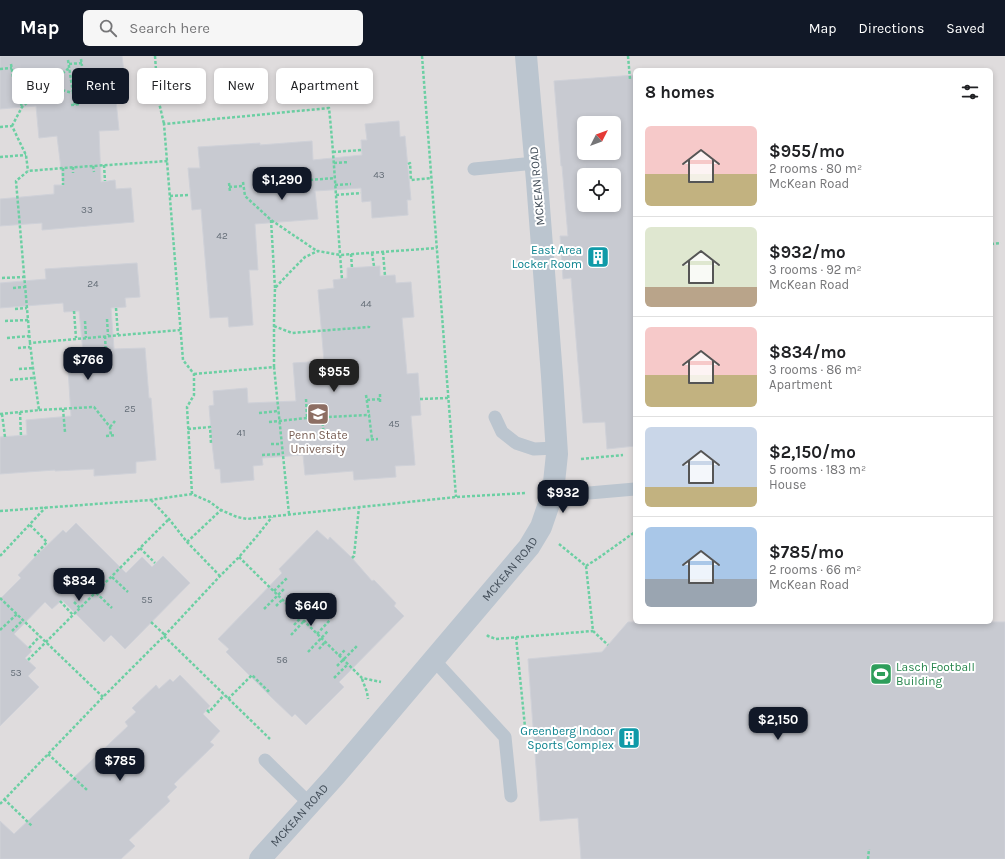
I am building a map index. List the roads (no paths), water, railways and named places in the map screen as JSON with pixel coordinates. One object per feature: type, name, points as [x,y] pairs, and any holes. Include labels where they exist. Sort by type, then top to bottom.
[{"type":"street","name":"MCKEAN ROAD","points":[[260,859],[335,776],[532,542],[541,527],[553,492],[557,454],[526,56]]},
{"type":"lane","points":[[474,169],[535,162]]},
{"type":"lane","points":[[495,417],[502,432],[516,443],[534,448],[556,448]]},
{"type":"lane","points":[[553,492],[589,493],[633,489]]},
{"type":"lane","points":[[434,660],[505,737],[512,796]]},
{"type":"lane","points":[[265,760],[310,804]]},
{"type":"place","name":"East Area Locker Room","points":[[598,257]]},
{"type":"place","name":"Penn State University","points":[[318,414]]},
{"type":"place","name":"Lasch Football Building","points":[[881,674]]},
{"type":"place","name":"Greenberg Indoor Sports Complex","points":[[629,738]]}]
